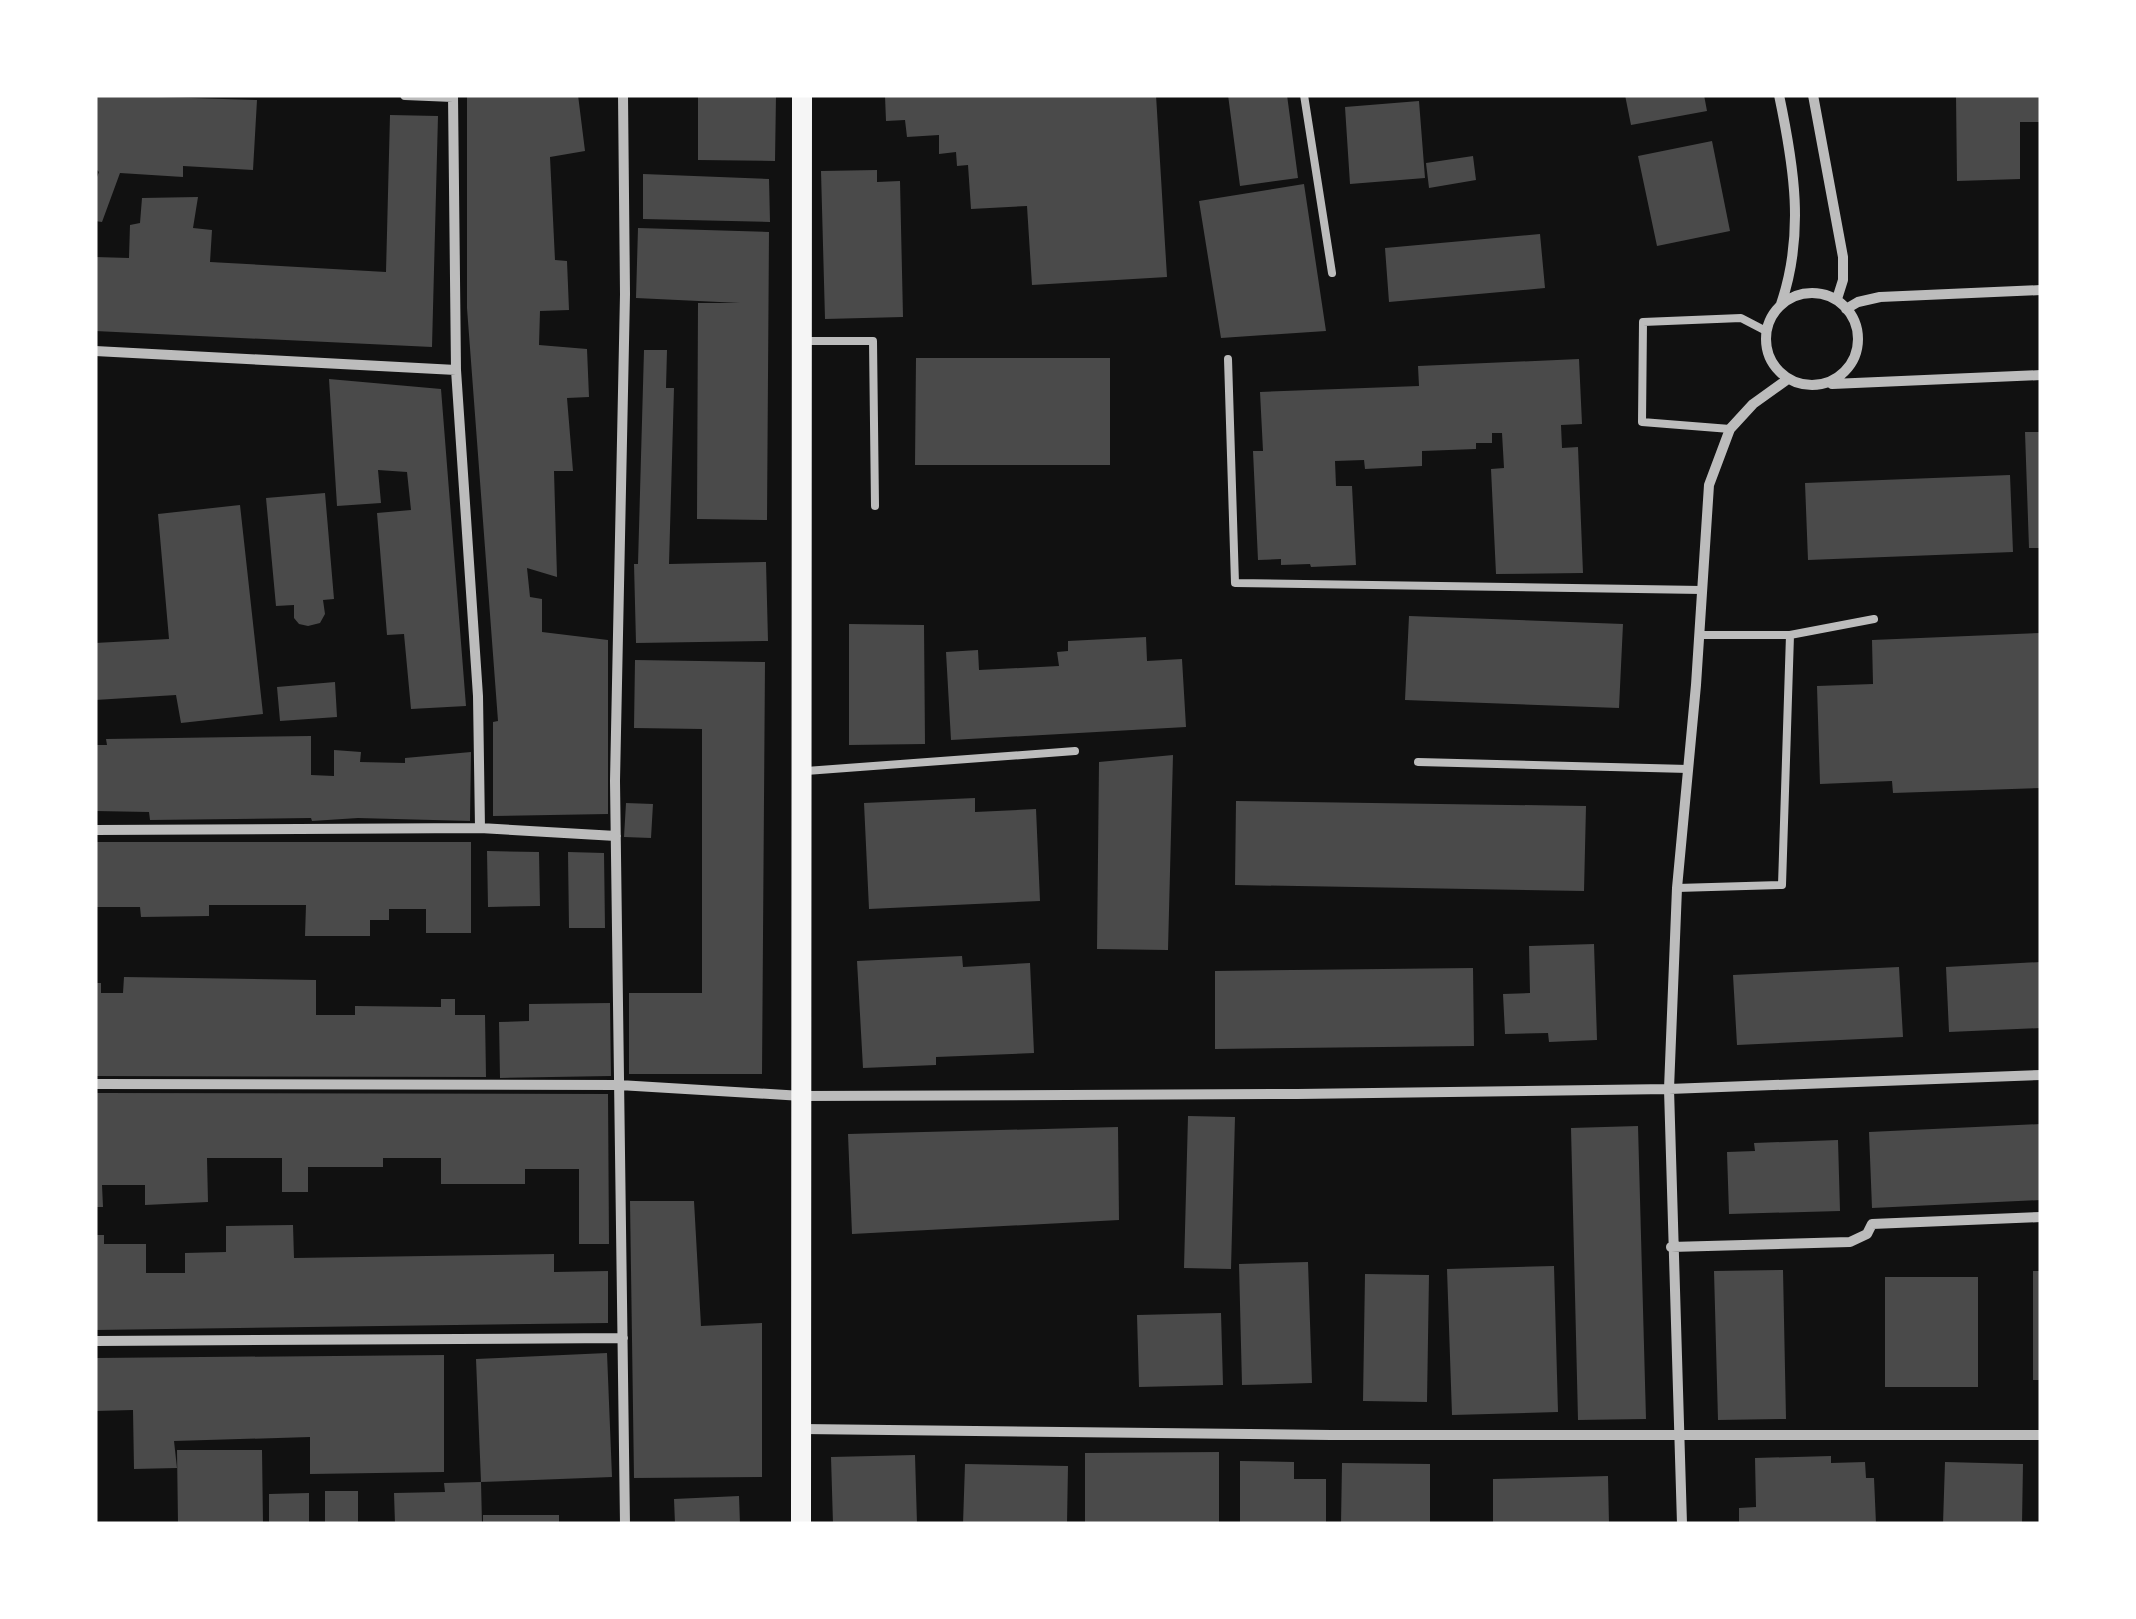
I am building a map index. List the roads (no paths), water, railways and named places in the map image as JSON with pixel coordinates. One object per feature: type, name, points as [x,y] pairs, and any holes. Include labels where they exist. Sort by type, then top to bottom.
[{"type":"main road","points":[[801,1524],[802,95]]},
{"type":"street","points":[[405,95],[452,96],[456,370],[478,696],[480,828]]},
{"type":"street","points":[[623,95],[625,294],[616,836],[625,1524]]},
{"type":"street","points":[[1780,95],[1795,176],[1797,211],[1788,284],[1766,331],[1770,358],[1788,379],[1798,384],[1821,385],[2041,375]]},
{"type":"street","points":[[1813,95],[1843,257],[1837,300]]},
{"type":"street","points":[[1846,309],[1880,297],[2041,290]]},
{"type":"street","points":[[1781,304],[1808,293],[1837,300],[1858,333],[1858,347],[1846,371],[1821,385]]},
{"type":"street","points":[[95,350],[456,370]]},
{"type":"street","points":[[1682,1524],[1669,1090],[1677,888],[1710,485],[1730,429],[1753,404],[1788,379]]},
{"type":"street","points":[[95,830],[480,828],[616,836]]},
{"type":"street","points":[[95,1084],[619,1085],[802,1096],[1669,1090],[2041,1075]]},
{"type":"street","points":[[1671,1247],[1850,1242],[1868,1234],[1872,1224],[2041,1217]]},
{"type":"street","points":[[95,1341],[622,1338]]},
{"type":"street","points":[[802,1430],[2041,1435]]},
{"type":"lane","points":[[1304,95],[1332,273]]},
{"type":"lane","points":[[1730,429],[1642,422],[1642,322],[1741,318],[1766,331]]},
{"type":"lane","points":[[803,341],[874,341],[875,506]]},
{"type":"lane","points":[[1228,359],[1235,583],[1702,590]]},
{"type":"lane","points":[[1700,635],[1790,635],[1874,618]]},
{"type":"lane","points":[[1677,888],[1782,885],[1790,635]]},
{"type":"lane","points":[[801,772],[1074,751]]},
{"type":"lane","points":[[1418,762],[1688,769]]}]
